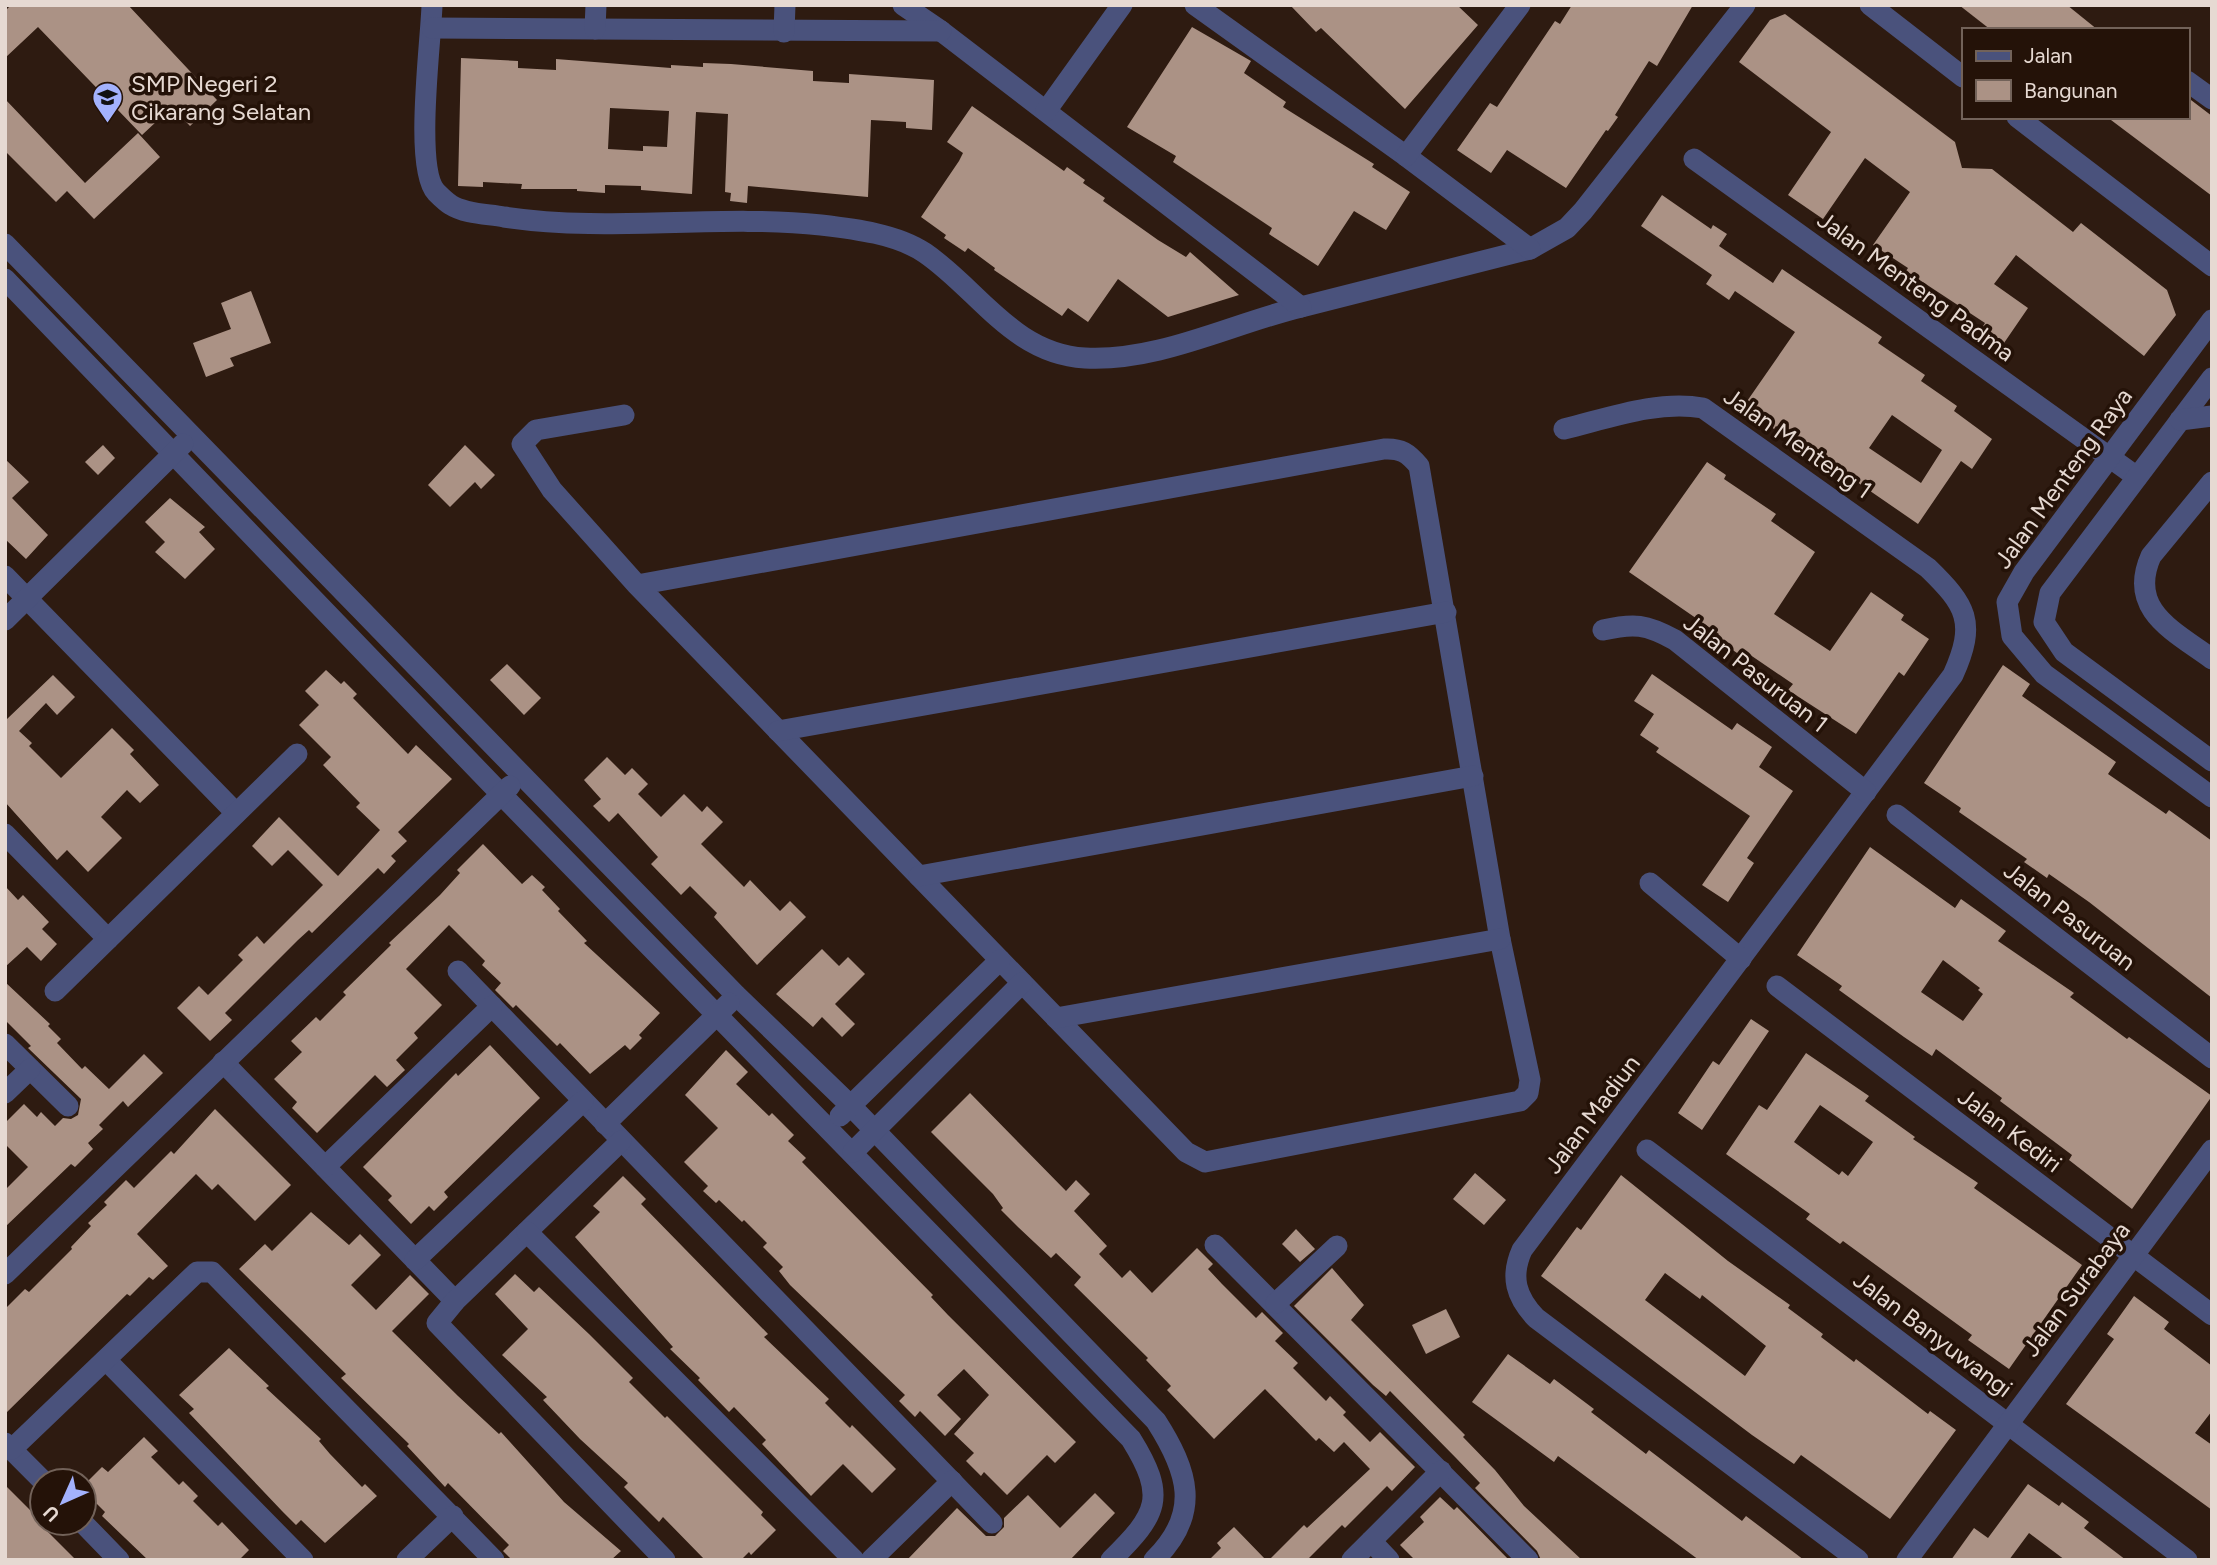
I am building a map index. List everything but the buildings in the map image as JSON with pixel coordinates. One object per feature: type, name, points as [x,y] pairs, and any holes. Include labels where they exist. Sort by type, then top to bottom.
[{"type":"street","points":[[432,5],[424,148],[433,188],[453,206],[529,220],[642,224],[752,222],[820,225],[876,233],[922,251],[1013,333],[1048,352],[1084,358],[1126,357],[1301,307],[1356,296],[1530,249],[1567,228],[1584,211],[1745,5]]},
{"type":"street","points":[[595,29],[596,5]]},
{"type":"street","points":[[784,32],[785,5]]},
{"type":"street","points":[[903,5],[942,31],[1301,307]]},
{"type":"street","points":[[1046,111],[1122,5]]},
{"type":"street","points":[[1195,5],[1406,156],[1530,249]]},
{"type":"street","points":[[1406,156],[1520,5]]},
{"type":"street","points":[[1870,5],[1962,76]]},
{"type":"street","points":[[432,28],[942,31]]},
{"type":"street","points":[[2189,83],[2212,99]]},
{"type":"street","points":[[2020,119],[2212,266]]},
{"type":"street","name":"Jalan Menteng Padma","points":[[1694,159],[2137,477]]},
{"type":"street","points":[[5,244],[736,995],[850,1105],[1156,1421],[1176,1452],[1187,1489],[1185,1513],[1175,1535],[1154,1560]]},
{"type":"street","points":[[5,279],[501,794],[1131,1439],[1150,1470],[1154,1500],[1140,1531],[1111,1560]]},
{"type":"street","name":"Jalan Menteng Raya","points":[[2212,320],[2024,572],[2007,602],[2012,636],[2044,674],[2212,797]]},
{"type":"street","points":[[2212,378],[2050,593],[2044,622],[2064,652],[2212,761]]},
{"type":"street","name":"Jalan Menteng 1","points":[[1564,429],[1656,408],[1684,405],[1703,408],[1928,568],[1958,598],[1964,616]]},
{"type":"street","points":[[624,415],[536,430],[522,444],[552,490],[637,585],[1186,1152],[1205,1162],[1520,1101],[1528,1093],[1530,1080],[1500,939],[1419,466],[1408,454],[1397,448],[637,585]]},
{"type":"street","points":[[2180,420],[2212,416]]},
{"type":"street","points":[[5,620],[192,435]]},
{"type":"street","points":[[2212,482],[2151,556],[2146,568],[2145,597],[2159,620],[2212,659]]},
{"type":"street","points":[[5,576],[236,813]]},
{"type":"street","points":[[778,731],[1446,612]]},
{"type":"street","name":"Jalan Madiun","points":[[1858,1560],[1536,1318],[1524,1303],[1515,1279],[1516,1264],[1522,1251],[1953,676],[1962,655],[1964,616]]},
{"type":"street","name":"Jalan Pasuruan 1","points":[[1603,630],[1632,623],[1658,631],[1675,640],[1866,792]]},
{"type":"street","points":[[55,991],[297,754]]},
{"type":"street","points":[[5,1274],[523,775]]},
{"type":"street","points":[[919,876],[1473,776]]},
{"type":"street","name":"Jalan Pasuruan","points":[[1897,816],[2212,1058]]},
{"type":"street","points":[[5,834],[108,939]]},
{"type":"street","points":[[1650,883],[1741,958]]},
{"type":"street","points":[[1056,1018],[1500,939]]},
{"type":"street","points":[[830,1128],[850,1105],[1000,960]]},
{"type":"street","points":[[458,971],[992,1524]]},
{"type":"street","points":[[853,1152],[1022,983]]},
{"type":"street","name":"Jalan Kediri","points":[[1777,986],[2212,1315]]},
{"type":"street","points":[[605,1124],[736,995]]},
{"type":"street","points":[[325,1167],[492,1006]]},
{"type":"street","points":[[5,1044],[68,1106]]},
{"type":"street","points":[[223,1062],[455,1301]]},
{"type":"street","points":[[5,1093],[30,1069]]},
{"type":"street","points":[[415,1260],[583,1101]]},
{"type":"street","points":[[621,1141],[438,1320],[439,1326],[665,1560]]},
{"type":"street","name":"Jalan Banyuwangi","points":[[1647,1150],[2187,1560]]},
{"type":"street","name":"Jalan Surabaya","points":[[1907,1560],[2212,1150]]},
{"type":"street","points":[[527,1232],[854,1560]]},
{"type":"street","points":[[1216,1245],[1528,1560]]},
{"type":"street","points":[[1276,1303],[1337,1246]]},
{"type":"street","points":[[29,1467],[8,1446],[106,1360],[197,1272],[212,1272],[494,1560]]},
{"type":"street","points":[[106,1360],[303,1560]]},
{"type":"street","points":[[1352,1560],[1441,1471]]},
{"type":"street","points":[[871,1560],[952,1481]]},
{"type":"street","points":[[407,1560],[453,1516]]},
{"type":"street","points":[[97,1537],[119,1560]]},
{"type":"street","points":[[1371,1541],[1389,1560]]},
{"type":"place","name":"SMP Negeri 2 Cikarang Selatan","points":[[108,124]]}]
